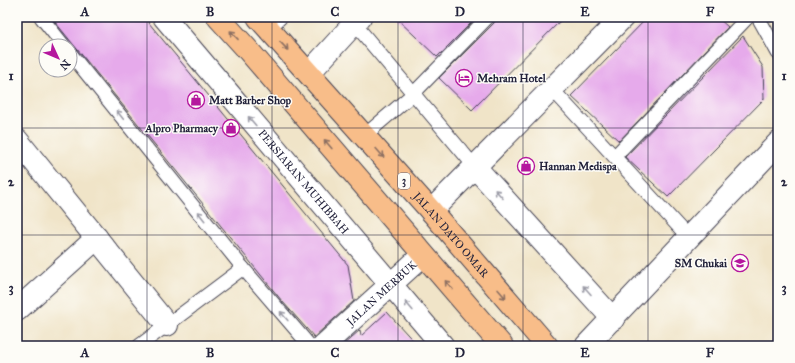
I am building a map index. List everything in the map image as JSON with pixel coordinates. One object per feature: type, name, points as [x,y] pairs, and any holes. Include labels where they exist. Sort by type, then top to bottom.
[{"type":"highway","points":[[218,17],[502,346]]},
{"type":"highway","name":"JALAN DATO OMAR","points":[[269,21],[309,73],[547,346]]},
{"type":"street","name":"PERSIARAN MUHIBBAH","points":[[164,17],[443,346]]},
{"type":"street","points":[[430,211],[623,17]]},
{"type":"street","points":[[309,73],[357,20]]},
{"type":"street","points":[[17,140],[167,325]]},
{"type":"street","points":[[586,346],[778,143]]},
{"type":"street","points":[[475,167],[613,319]]},
{"type":"street","points":[[17,310],[97,238]]},
{"type":"street","name":"JALAN MERBUK","points":[[322,346],[423,255]]},
{"type":"lane","points":[[41,17],[58,38]]},
{"type":"lane","points":[[364,136],[414,94],[488,17]]},
{"type":"lane","points":[[615,156],[748,17]]},
{"type":"lane","points":[[758,17],[778,52]]},
{"type":"lane","points":[[357,20],[414,94],[475,167]]},
{"type":"lane","points":[[78,63],[243,268],[310,346]]},
{"type":"lane","points":[[552,89],[689,238]]},
{"type":"lane","points":[[138,346],[243,268]]},
{"type":"building","points":[[51,17],[144,17],[348,265],[354,301],[314,337],[282,301],[78,50],[78,38],[68,38]]},
{"type":"building","points":[[395,17],[477,17],[437,57]]},
{"type":"building","points":[[496,17],[564,17],[472,110],[439,78],[494,23]]},
{"type":"building","points":[[648,17],[717,17],[728,27],[619,141],[571,96]]},
{"type":"building","points":[[743,36],[763,67],[764,99],[668,197],[625,157]]},
{"type":"building","points":[[387,312],[418,346],[342,346],[360,330],[361,336]]},
{"type":"place","name":"Mehram Hotel","points":[[464,78]]},
{"type":"place","name":"Matt Barber Shop","points":[[196,100]]},
{"type":"place","name":"Alpro Pharmacy","points":[[231,128]]},
{"type":"place","name":"Hannan Medispa","points":[[526,166]]},
{"type":"place","name":"SM Chukai","points":[[740,263]]}]
